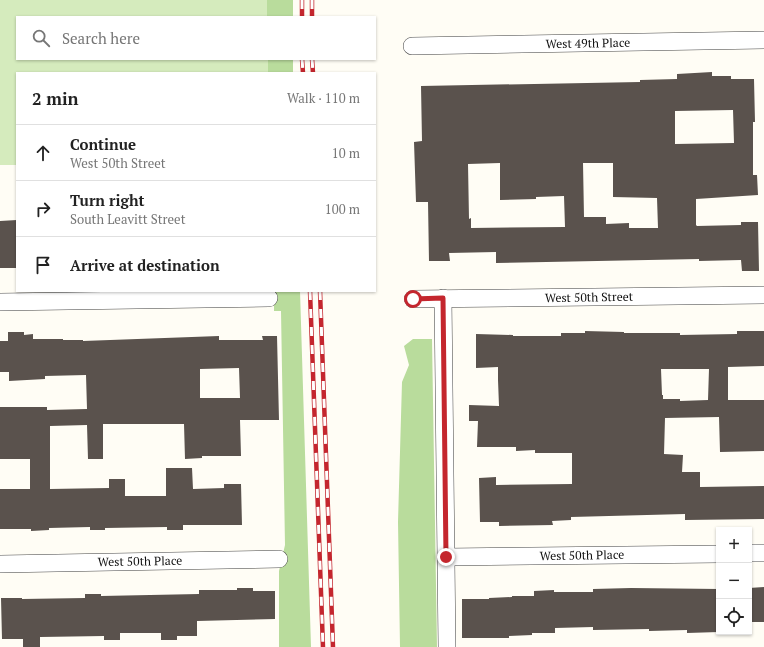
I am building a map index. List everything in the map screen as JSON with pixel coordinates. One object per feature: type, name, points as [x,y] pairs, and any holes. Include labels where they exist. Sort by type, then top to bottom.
[{"type":"street","name":"West 49th Place","points":[[412,46],[764,40]]},
{"type":"street","name":"West 50th Street","points":[[413,299],[764,295]]},
{"type":"street","points":[[0,302],[269,298]]},
{"type":"street","points":[[443,298],[447,647]]},
{"type":"street","points":[[752,553],[764,553]]},
{"type":"street","name":"West 50th Place","points":[[446,557],[716,554]]},
{"type":"street","name":"West 50th Place","points":[[0,564],[279,559]]},
{"type":"green space","points":[[0,0],[267,0],[267,16],[16,16],[16,60],[268,60],[268,72],[16,72],[16,165],[0,165]]},
{"type":"green space","points":[[267,0],[293,0],[293,16],[267,16]]},
{"type":"green space","points":[[268,60],[293,60],[293,72],[268,72]]},
{"type":"green space","points":[[274,292],[300,292],[311,647],[279,647],[279,571],[285,545],[281,311],[274,311]]},
{"type":"green space","points":[[413,339],[432,339],[437,647],[400,647],[398,522],[402,382],[409,365],[404,346]]},
{"type":"building","points":[[712,72],[712,76],[731,76],[731,79],[754,79],[755,122],[753,122],[753,175],[757,175],[758,195],[696,199],[696,225],[741,225],[741,222],[758,222],[759,271],[742,271],[741,260],[699,261],[699,259],[496,263],[496,252],[449,253],[450,261],[429,261],[428,202],[416,202],[414,142],[422,141],[421,86],[640,82],[640,80],[677,79],[677,74]],"holes":[[[733,110],[734,143],[675,144],[675,111]],[[500,163],[500,200],[536,199],[536,197],[564,196],[565,227],[471,228],[471,218],[469,219],[468,164]],[[583,163],[613,163],[613,197],[657,198],[658,228],[629,228],[629,223],[606,224],[606,217],[584,217]]]},
{"type":"building","points":[[16,220],[16,268],[0,268],[0,221]]},
{"type":"building","points":[[585,331],[680,333],[680,335],[737,334],[737,331],[764,331],[764,366],[728,367],[728,400],[764,400],[764,451],[720,452],[719,417],[665,418],[664,454],[683,455],[682,472],[700,472],[700,487],[764,486],[764,519],[685,520],[685,514],[571,517],[571,520],[552,521],[553,525],[499,526],[499,522],[480,522],[479,478],[496,477],[496,485],[572,484],[572,453],[535,453],[535,450],[516,451],[516,447],[477,447],[478,421],[469,421],[469,405],[499,406],[498,367],[476,368],[476,334],[561,336],[561,333],[585,333]],"holes":[[[661,369],[709,369],[708,400],[680,401],[680,399],[663,399]]]},
{"type":"building","points":[[8,332],[24,332],[24,335],[33,334],[33,339],[83,341],[219,336],[219,340],[263,340],[262,336],[277,336],[279,420],[240,420],[241,456],[202,456],[202,458],[185,459],[184,424],[103,424],[103,459],[88,459],[87,425],[50,426],[50,489],[109,488],[109,479],[125,479],[125,496],[166,496],[166,468],[192,468],[193,489],[224,488],[224,484],[241,484],[242,525],[183,525],[183,530],[167,530],[167,527],[105,528],[105,530],[90,530],[90,527],[49,528],[49,530],[31,531],[31,529],[0,529],[0,489],[30,489],[30,459],[0,459],[0,407],[47,407],[47,410],[87,409],[86,375],[45,376],[45,379],[9,381],[9,372],[0,372],[0,341],[8,341]],"holes":[[[239,368],[240,398],[200,398],[200,369]]]},
{"type":"building","points":[[764,587],[764,622],[752,622],[752,588]]},
{"type":"building","points":[[237,588],[253,588],[253,591],[275,591],[275,619],[197,621],[197,636],[177,636],[177,640],[161,640],[161,633],[120,633],[120,640],[104,640],[104,636],[40,637],[40,647],[23,647],[23,639],[2,639],[1,598],[85,598],[85,594],[101,594],[101,596],[199,594],[199,590],[237,590]]},
{"type":"building","points":[[593,589],[716,589],[716,632],[687,633],[687,630],[649,631],[649,629],[593,630],[593,627],[555,628],[555,633],[532,633],[532,635],[509,636],[509,638],[462,638],[462,599],[534,596],[534,591],[554,590],[554,592],[593,592]]},
{"type":"railway","points":[[302,0],[302,16]]},
{"type":"railway","points":[[312,0],[312,16]]},
{"type":"railway","points":[[302,60],[303,72]]},
{"type":"railway","points":[[312,60],[313,72]]},
{"type":"railway","points":[[310,292],[323,647]]},
{"type":"railway","points":[[320,292],[333,647]]},
{"type":"route","points":[[413,299],[443,298],[446,557]]}]
